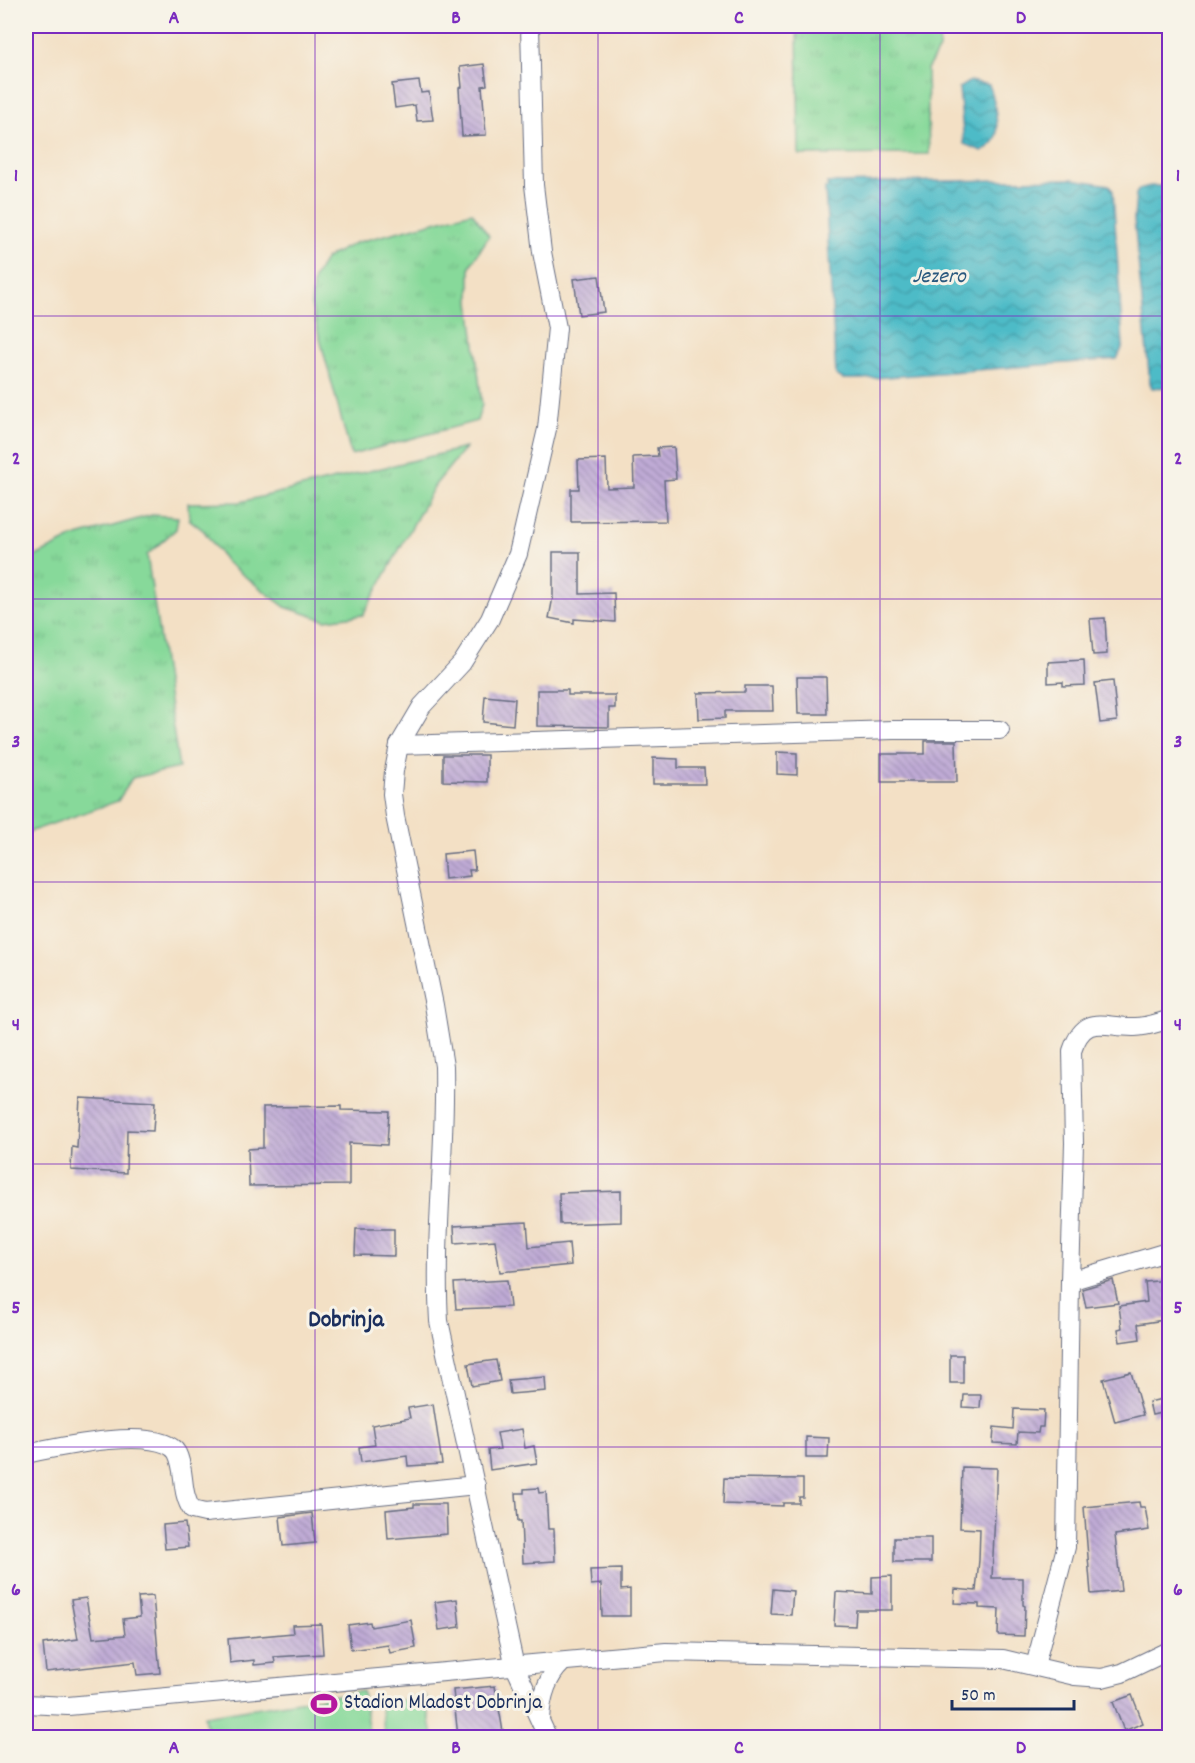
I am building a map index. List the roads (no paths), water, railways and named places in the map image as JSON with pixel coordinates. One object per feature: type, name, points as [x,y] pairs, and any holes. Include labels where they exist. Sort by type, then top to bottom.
[{"type":"street","points":[[530,26],[534,185],[542,252],[557,328],[547,429],[518,554],[490,619],[462,663],[422,706],[399,745],[393,783],[395,816],[434,1005],[444,1066],[445,1111],[436,1270],[439,1321],[515,1667],[544,1730]]},
{"type":"street","points":[[399,745],[893,730],[1000,730]]},
{"type":"street","points":[[1035,1666],[1066,1547],[1074,1143],[1072,1051],[1076,1038],[1089,1026],[1103,1024],[1134,1027],[1164,1022]]},
{"type":"street","points":[[1070,1281],[1170,1251]]},
{"type":"street","points":[[26,1454],[64,1446],[147,1438],[166,1442],[176,1451],[180,1461],[185,1499],[192,1510],[205,1513],[476,1485]]},
{"type":"street","points":[[26,1704],[68,1706],[666,1652],[1003,1659],[1075,1676],[1102,1678],[1122,1673],[1170,1650]]},
{"type":"street","points":[[544,1730],[541,1702],[552,1673],[562,1663]]},
{"type":"water","points":[[970,81],[989,85],[994,104],[996,138],[982,151],[964,144],[959,88]]},
{"type":"water","name":"Jezero","points":[[1072,179],[1109,185],[1113,191],[1123,346],[1117,359],[861,379],[843,379],[836,375],[825,188],[828,187],[827,183]]},
{"type":"water","points":[[1150,186],[1170,186],[1169,387],[1152,388],[1134,219],[1136,194],[1139,189]]},
{"type":"place","name":"Stadion Mladost Dobrinja","points":[[324,1704]]},
{"type":"district","name":"Dobrinja","points":[[346,1321]]}]
